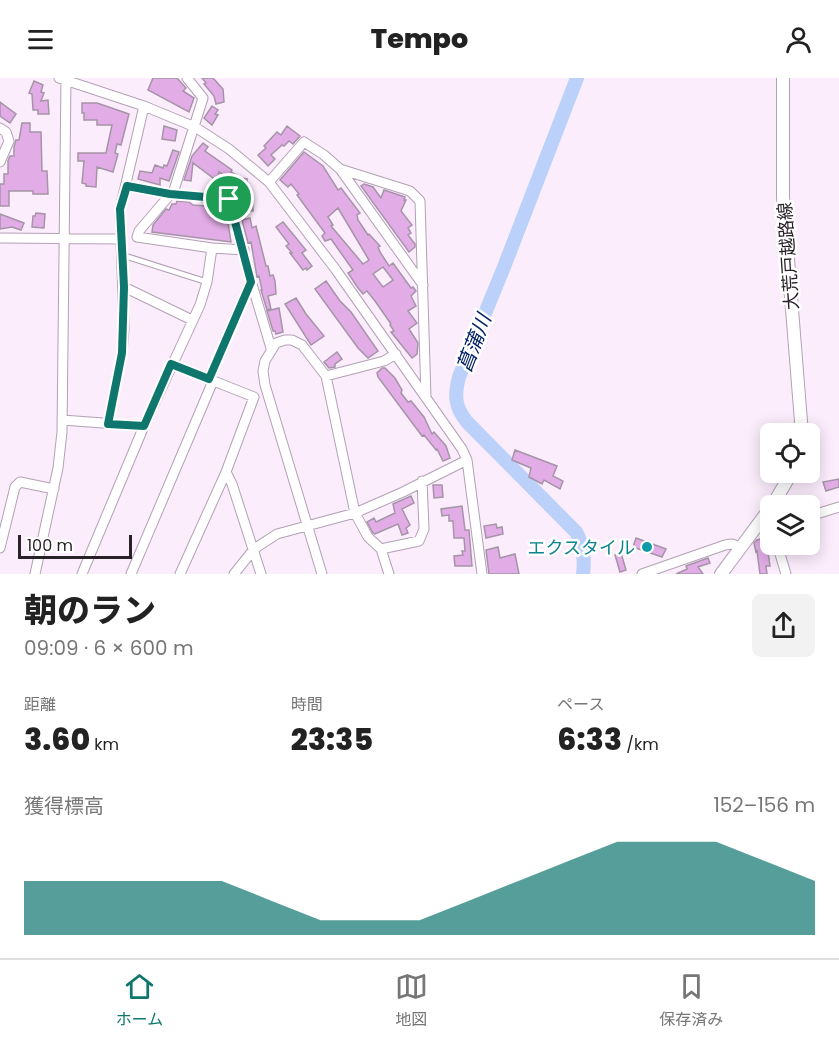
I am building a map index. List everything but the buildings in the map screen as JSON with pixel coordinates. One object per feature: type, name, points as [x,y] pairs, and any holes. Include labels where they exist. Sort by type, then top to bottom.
[{"type":"main road","name":"大荒戸越路線","points":[[783,78],[783,207],[801,423]]},
{"type":"main road","points":[[721,574],[740,548],[760,530]]},
{"type":"street","points":[[187,78],[203,98],[195,127],[174,190],[139,231],[137,237],[212,248],[244,250]]},
{"type":"street","points":[[35,574],[58,468],[62,420],[66,239],[64,79],[144,106],[195,127],[235,153],[269,182],[336,270],[462,449],[467,459],[482,574]]},
{"type":"street","points":[[108,424],[122,353],[124,287],[120,209],[144,106]]},
{"type":"street","points":[[0,128],[6,132],[9,141],[0,162]]},
{"type":"street","points":[[269,182],[304,142],[324,155],[340,169],[423,285]]},
{"type":"street","points":[[340,169],[410,191],[420,201],[426,398]]},
{"type":"street","points":[[127,186],[170,194],[229,199],[271,348]]},
{"type":"street","points":[[0,238],[121,239]]},
{"type":"street","points":[[82,574],[171,364],[200,305],[207,282],[212,248]]},
{"type":"street","points":[[131,574],[251,282]]},
{"type":"street","points":[[124,287],[192,320]]},
{"type":"street","points":[[322,574],[265,385],[263,371],[265,361],[271,348],[281,341],[297,342],[308,352],[326,376],[355,513],[368,537],[381,549],[390,574]]},
{"type":"street","points":[[326,376],[384,361],[396,354]]},
{"type":"street","points":[[171,364],[254,397],[226,472],[180,574]]},
{"type":"street","points":[[62,420],[144,426]]},
{"type":"street","points":[[234,574],[254,549],[277,534],[355,513],[403,492],[467,459]]},
{"type":"street","points":[[226,472],[261,574]]},
{"type":"street","points":[[381,549],[419,541],[424,529],[422,481]]},
{"type":"street","points":[[0,548],[15,486],[20,482],[27,482],[54,489]]},
{"type":"street","points":[[820,513],[839,507]]},
{"type":"street","points":[[642,574],[725,545],[732,544],[740,548]]},
{"type":"street","points":[[780,555],[786,574]]},
{"type":"lane","points":[[122,255],[207,282]]},
{"type":"waterway","name":"菖蒲川","points":[[577,78],[459,377],[456,396],[460,411],[467,422],[576,532],[583,552],[583,574]]},
{"type":"place","name":"エクスタイル","points":[[647,547]]},
{"type":"route","points":[[127,186],[170,194],[229,199],[251,282],[209,379],[171,364],[144,426],[108,424],[122,353],[124,329],[120,209],[127,186]]}]
